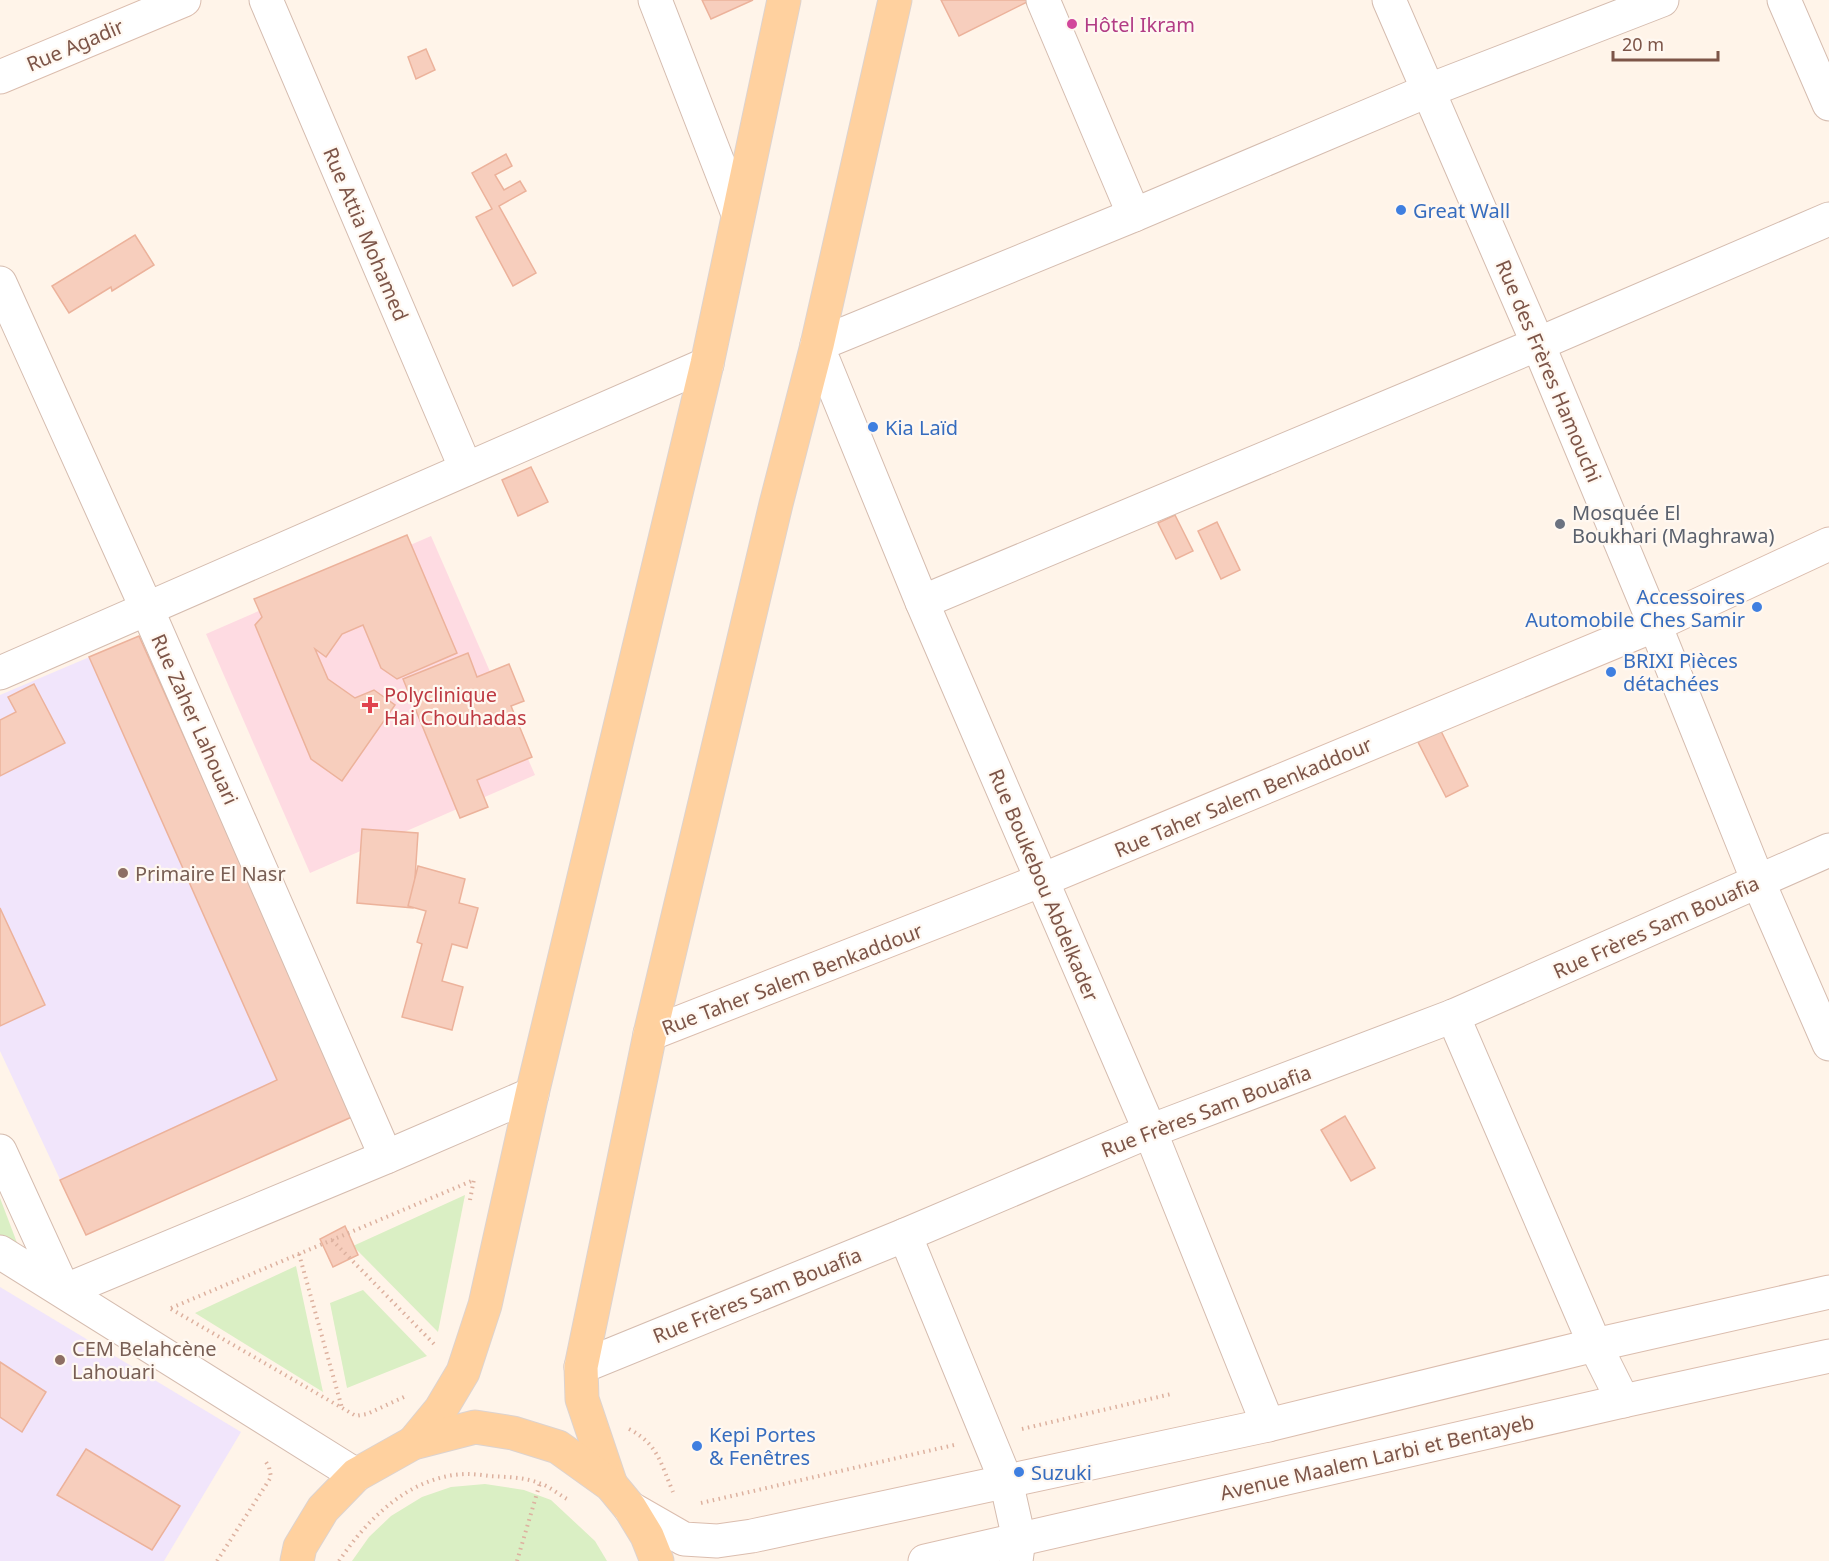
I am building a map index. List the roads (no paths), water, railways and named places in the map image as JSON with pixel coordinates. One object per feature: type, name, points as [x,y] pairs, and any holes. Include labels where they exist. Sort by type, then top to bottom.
[{"type":"main road","points":[[413,1443],[441,1409],[464,1372],[486,1305],[532,1094],[708,364],[784,0]]},
{"type":"main road","points":[[657,1561],[647,1536],[621,1497],[582,1399],[581,1367],[651,1034],[776,504],[817,345],[895,0]]},
{"type":"main road","points":[[297,1561],[300,1547],[323,1509],[356,1474],[413,1443],[475,1427],[513,1433],[558,1447],[621,1497]]},
{"type":"street","name":"Rue Agadir","points":[[0,77],[184,0]]},
{"type":"street","name":"Rue Attia Mohamed","points":[[266,0],[466,469]]},
{"type":"street","points":[[655,0],[738,214]]},
{"type":"street","points":[[1043,0],[1134,215]]},
{"type":"street","name":"Rue des Frères Hamouchi","points":[[1389,0],[1538,344],[1758,881],[1829,1044]]},
{"type":"street","points":[[817,345],[1134,215],[1427,91],[1662,0]]},
{"type":"street","points":[[1784,0],[1817,46],[1829,104]]},
{"type":"street","points":[[922,602],[1538,344],[1829,219]]},
{"type":"street","name":"Rue Zaher Lahouari","points":[[0,283],[147,609],[386,1157]]},
{"type":"street","name":"Rue Boukebou Abdelkader","points":[[817,345],[922,602],[1150,1131],[1268,1425]]},
{"type":"street","points":[[0,673],[708,364]]},
{"type":"street","name":"Rue Taher Salem Benkaddour","points":[[651,1034],[1042,880],[1655,625],[1829,544]]},
{"type":"street","name":"Rue Frères Sam Bouafia","points":[[581,1367],[905,1235],[1150,1131],[1453,1016],[1829,850]]},
{"type":"street","points":[[1453,1016],[1595,1345],[1623,1401]]},
{"type":"street","points":[[64,1291],[532,1094]]},
{"type":"street","points":[[0,1151],[64,1291]]},
{"type":"street","points":[[905,1235],[1006,1481],[1018,1550]]},
{"type":"street","points":[[0,1252],[356,1474]]},
{"type":"street","points":[[621,1497],[684,1539],[717,1541],[1268,1425],[1595,1345],[1829,1292]]},
{"type":"street","name":"Avenue Maalem Larbi et Bentayeb","points":[[925,1561],[1018,1550],[1623,1401],[1829,1356]]},
{"type":"place","name":"Hôtel Ikram","points":[[1072,24]]},
{"type":"place","name":"Great Wall","points":[[1401,210]]},
{"type":"place","name":"Kia Laïd","points":[[873,427]]},
{"type":"place","name":"Mosquée El Boukhari (Maghrawa)","points":[[1560,524]]},
{"type":"place","name":"Accessoires Automobile Ches Samir","points":[[1757,607]]},
{"type":"place","name":"BRIXI Pièces détachées","points":[[1611,672]]},
{"type":"place","name":"Polyclinique Hai Chouhadas","points":[[370,705]]},
{"type":"place","name":"Primaire El Nasr","points":[[123,873]]},
{"type":"place","name":"CEM Belahcène Lahouari","points":[[60,1360]]},
{"type":"place","name":"Kepi Portes & Fenêtres","points":[[697,1446]]},
{"type":"place","name":"Suzuki","points":[[1019,1472]]}]
